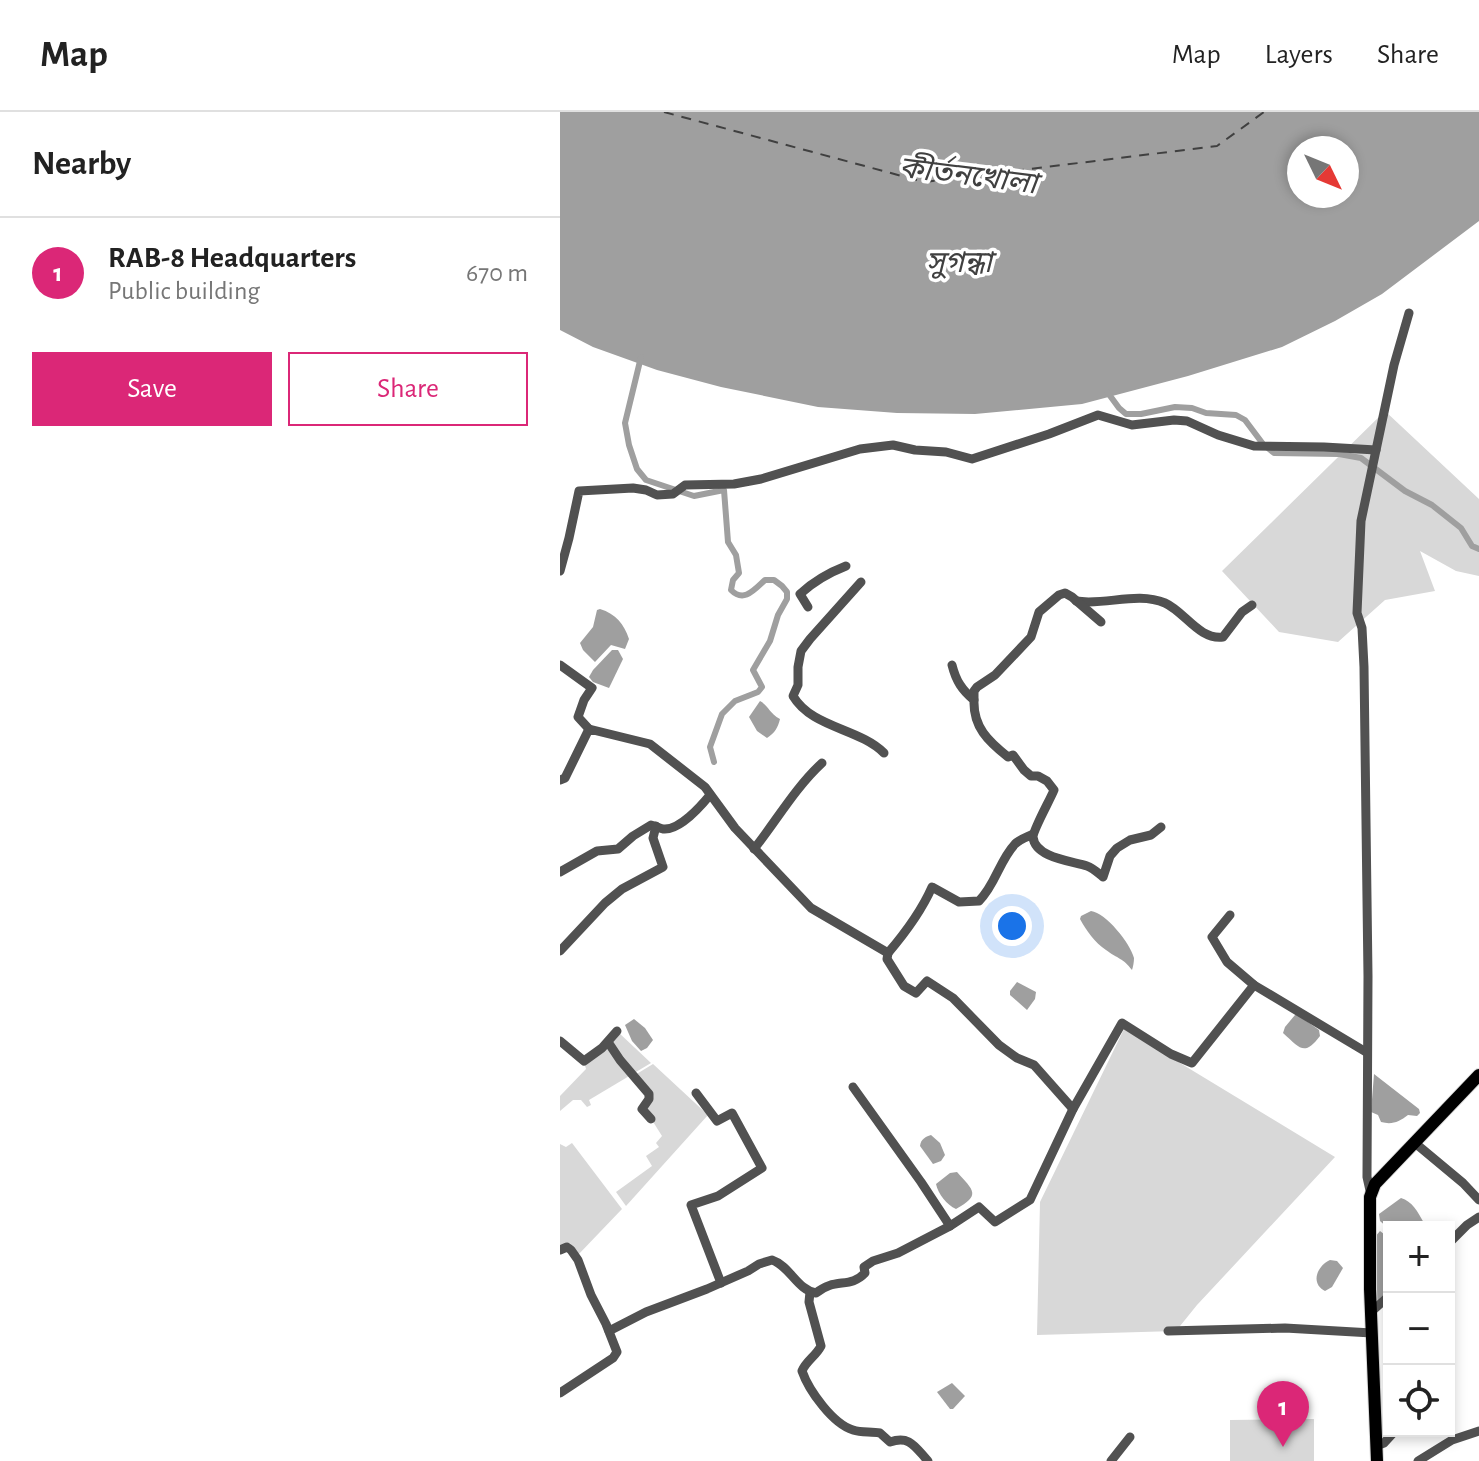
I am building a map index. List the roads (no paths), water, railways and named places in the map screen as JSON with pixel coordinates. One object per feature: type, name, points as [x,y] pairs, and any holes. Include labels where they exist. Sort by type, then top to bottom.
[{"type":"highway","points":[[1377,1461],[1371,1312],[1371,1195],[1375,1184],[1479,1075]]},
{"type":"street","points":[[1371,1195],[1367,1177],[1364,667],[1362,628],[1357,613],[1361,521],[1394,365],[1409,313]]},
{"type":"street","points":[[560,571],[579,491],[633,488],[657,495],[673,494],[685,485],[734,484],[761,479],[860,449],[893,445],[972,459],[1098,415],[1132,425],[1187,421],[1254,446],[1376,450]]},
{"type":"street","points":[[808,607],[800,594],[821,578],[846,566]]},
{"type":"street","points":[[861,582],[801,651],[798,685],[793,696],[798,705],[810,714],[875,745],[884,753]]},
{"type":"street","points":[[1101,622],[1065,593],[1059,595],[1039,612],[1031,637],[995,675],[974,691],[974,712],[980,730],[989,742],[1008,757],[1013,755],[1031,776],[1047,781],[1054,790],[1033,834],[1033,840],[1047,855],[1090,867],[1103,877],[1110,856],[1117,848],[1130,840],[1151,835],[1161,827]]},
{"type":"street","points":[[1076,601],[1156,600],[1168,604],[1214,638],[1223,637],[1242,612],[1252,605]]},
{"type":"street","points":[[560,665],[592,688],[578,717],[589,729],[650,744],[705,787],[735,828],[811,908],[888,953]]},
{"type":"street","points":[[952,665],[955,680],[974,700]]},
{"type":"street","points":[[560,780],[565,778],[589,729]]},
{"type":"street","points":[[754,849],[793,794],[822,763]]},
{"type":"street","points":[[560,872],[597,851],[618,849],[651,825],[666,829],[684,820],[710,795]]},
{"type":"street","points":[[560,951],[622,889],[663,867],[653,838],[656,826]]},
{"type":"street","points":[[1033,834],[1017,842],[992,886],[979,901],[959,902],[932,887],[910,928],[888,953],[887,959],[904,986],[916,993],[927,981],[953,998],[999,1045],[1034,1065],[1073,1109]]},
{"type":"street","points":[[1230,915],[1212,937],[1227,962],[1254,985],[1366,1052]]},
{"type":"street","points":[[609,1331],[646,1312],[772,1260],[781,1264],[810,1292],[816,1293],[833,1283],[853,1282],[865,1273],[864,1267],[873,1261],[898,1253],[979,1207],[995,1222],[1030,1200],[1073,1109],[1122,1023],[1171,1054],[1192,1063],[1254,985]]},
{"type":"street","points":[[560,1041],[584,1061],[617,1031]]},
{"type":"street","points":[[608,1042],[649,1094],[642,1109],[651,1119]]},
{"type":"street","points":[[853,1087],[950,1226]]},
{"type":"street","points":[[696,1093],[717,1121],[732,1113],[762,1168],[718,1196],[691,1205],[721,1283]]},
{"type":"street","points":[[1415,1143],[1479,1200]]},
{"type":"street","points":[[1455,1237],[1479,1217]]},
{"type":"street","points":[[560,1250],[569,1248],[578,1260],[617,1352],[613,1358],[560,1393]]},
{"type":"street","points":[[810,1292],[809,1302],[821,1346],[802,1371],[814,1394],[841,1425],[859,1432],[880,1433],[890,1442],[901,1438],[907,1440],[928,1461]]},
{"type":"street","points":[[1371,1312],[1383,1301]]},
{"type":"street","points":[[1168,1331],[1285,1328],[1372,1333]]},
{"type":"street","points":[[1418,1461],[1452,1440],[1479,1431]]},
{"type":"street","points":[[1111,1461],[1130,1437]]},
{"type":"street","points":[[1376,1446],[1390,1437]]},
{"type":"water","name":"সুগন্ধা","points":[[560,112],[1479,112],[1479,221],[1382,294],[1335,321],[1282,347],[1188,376],[1082,404],[975,414],[897,413],[818,407],[721,387],[657,370],[593,347],[560,330]]},
{"type":"water","points":[[597,610],[619,620],[629,639],[625,649],[611,645],[595,662],[580,643],[593,627]]},
{"type":"water","points":[[612,650],[618,650],[623,659],[609,688],[593,682],[589,677]]},
{"type":"water","points":[[760,701],[780,719],[776,730],[767,738],[757,731],[749,717]]},
{"type":"water","points":[[1091,911],[1103,917],[1123,937],[1134,958],[1132,970],[1088,932],[1080,919]]},
{"type":"water","points":[[1017,982],[1036,992],[1027,1010],[1010,995]]},
{"type":"water","points":[[1295,1015],[1319,1030],[1320,1036],[1315,1043],[1306,1048],[1298,1046],[1283,1033]]},
{"type":"water","points":[[634,1019],[653,1040],[641,1051],[632,1041],[625,1025]]},
{"type":"water","points":[[1374,1074],[1419,1109],[1420,1113],[1395,1122],[1381,1122],[1378,1115],[1371,1112]]},
{"type":"water","points":[[931,1135],[940,1143],[945,1155],[933,1164],[920,1146]]},
{"type":"water","points":[[957,1172],[971,1188],[972,1196],[956,1209],[943,1199],[936,1184],[950,1173]]},
{"type":"water","points":[[1401,1198],[1417,1211],[1423,1221],[1383,1221],[1383,1224],[1379,1214]]},
{"type":"water","points":[[1380,1231],[1383,1233],[1383,1296],[1377,1302],[1374,1238]]},
{"type":"water","points":[[1330,1260],[1337,1261],[1343,1268],[1332,1287],[1325,1291],[1318,1284],[1317,1275]]},
{"type":"water","points":[[952,1383],[965,1396],[950,1409],[937,1392]]},
{"type":"waterway","points":[[641,357],[625,423],[637,469],[646,480],[694,496],[724,490],[728,542],[736,555],[739,573],[733,580],[731,590],[745,595],[765,580],[774,580],[787,592],[770,641],[753,670],[762,687],[758,692],[735,701],[722,714],[710,747],[714,762]]},
{"type":"waterway","points":[[1108,393],[1126,414],[1175,407],[1236,415],[1245,420],[1274,453],[1339,454],[1361,458],[1405,491],[1432,505],[1461,528],[1472,546],[1479,549]]},
{"type":"place","name":"RAB-8 Headquarters","points":[[1283,1447]]},
{"type":"water label","name":"কীর্তনখোলা","points":[[968,175]]}]
